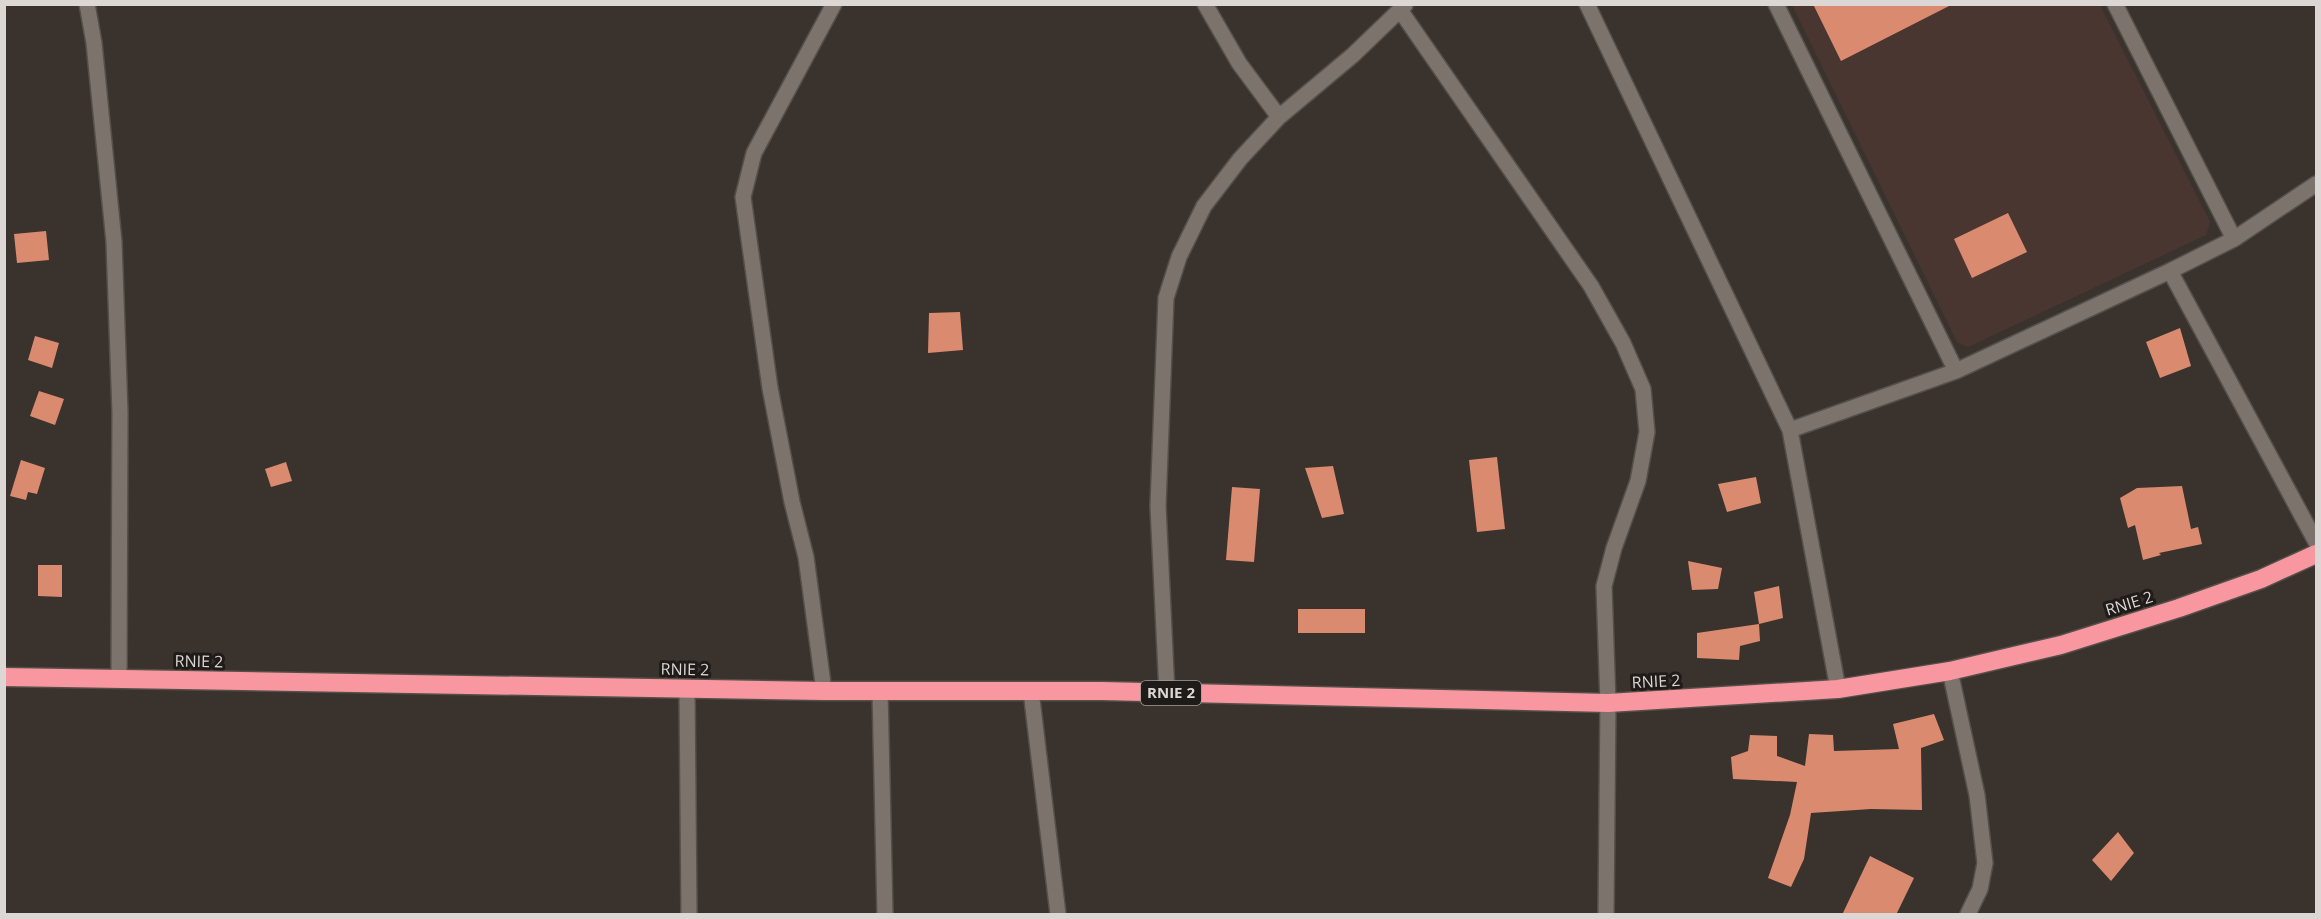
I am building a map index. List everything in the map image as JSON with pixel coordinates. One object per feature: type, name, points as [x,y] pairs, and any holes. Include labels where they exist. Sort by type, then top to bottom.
[{"type":"highway","name":"RNIE 2","points":[[4,677],[824,691],[1167,693],[1608,703],[1838,689],[1950,671],[2061,645],[2179,608],[2261,579],[2316,554]]},
{"type":"street","points":[[87,4],[94,43],[114,242],[120,412],[119,679]]},
{"type":"street","points":[[824,691],[806,557],[792,502],[771,388],[743,197],[754,153],[834,4]]},
{"type":"street","points":[[1204,4],[1239,63],[1280,117]]},
{"type":"street","points":[[1587,4],[1790,430],[1838,689]]},
{"type":"street","points":[[1776,4],[1956,371]]},
{"type":"street","points":[[2115,4],[2234,239]]},
{"type":"street","points":[[1167,693],[1158,506],[1166,298],[1179,257],[1204,206],[1240,159],[1280,117],[1353,55],[1403,7],[1591,286],[1623,343],[1643,389],[1647,432],[1638,481],[1614,548],[1604,586],[1608,703],[1606,915]]},
{"type":"street","points":[[1790,430],[1956,371],[2170,271],[2234,239],[2316,184]]},
{"type":"street","points":[[2170,271],[2315,536]]},
{"type":"street","points":[[1950,671],[1977,795],[1985,862],[1980,889],[1968,915]]},
{"type":"street","points":[[687,688],[689,915]]},
{"type":"street","points":[[880,691],[885,915]]},
{"type":"street","points":[[1031,691],[1058,915]]},
{"type":"shaded area","points":[[1792,5],[2100,5],[2210,222],[2206,235],[1968,347],[1957,342]]},
{"type":"building","points":[[1813,4],[1953,4],[1841,61]]},
{"type":"building","points":[[2008,213],[2027,252],[1972,278],[1954,239]]},
{"type":"building","points":[[46,231],[49,260],[17,263],[14,234]]},
{"type":"building","points":[[960,312],[963,350],[928,353],[929,313]]},
{"type":"building","points":[[2180,328],[2191,366],[2160,378],[2146,342]]},
{"type":"building","points":[[35,336],[59,343],[52,368],[28,360]]},
{"type":"building","points":[[39,391],[64,399],[55,425],[30,416]]},
{"type":"building","points":[[1497,457],[1505,529],[1477,532],[1469,460]]},
{"type":"building","points":[[21,460],[45,468],[37,494],[28,492],[26,500],[10,496]]},
{"type":"building","points":[[286,462],[292,481],[271,487],[265,469]]},
{"type":"building","points":[[1333,466],[1344,514],[1322,518],[1305,468]]},
{"type":"building","points":[[1756,477],[1761,503],[1727,512],[1718,484]]},
{"type":"building","points":[[2182,486],[2191,529],[2198,527],[2202,544],[2159,553],[2161,555],[2143,560],[2135,525],[2128,528],[2120,498],[2137,488]]},
{"type":"building","points":[[1232,487],[1260,489],[1254,562],[1226,560]]},
{"type":"building","points":[[1688,561],[1722,568],[1718,589],[1692,590]]},
{"type":"building","points":[[38,565],[62,565],[62,597],[38,596]]},
{"type":"building","points":[[1779,586],[1783,618],[1759,624],[1754,592]]},
{"type":"building","points":[[1298,609],[1365,609],[1365,633],[1298,633]]},
{"type":"building","points":[[1759,624],[1760,641],[1740,646],[1739,660],[1697,658],[1697,633]]},
{"type":"building","points":[[1934,714],[1944,740],[1921,748],[1922,810],[1871,809],[1811,813],[1804,859],[1791,887],[1768,878],[1790,815],[1797,782],[1733,779],[1731,757],[1748,751],[1750,735],[1777,736],[1777,756],[1805,766],[1809,734],[1833,735],[1834,751],[1899,749],[1893,724]]},
{"type":"building","points":[[2118,832],[2134,853],[2111,881],[2092,860]]},
{"type":"building","points":[[1870,856],[1914,878],[1896,915],[1842,915]]}]
